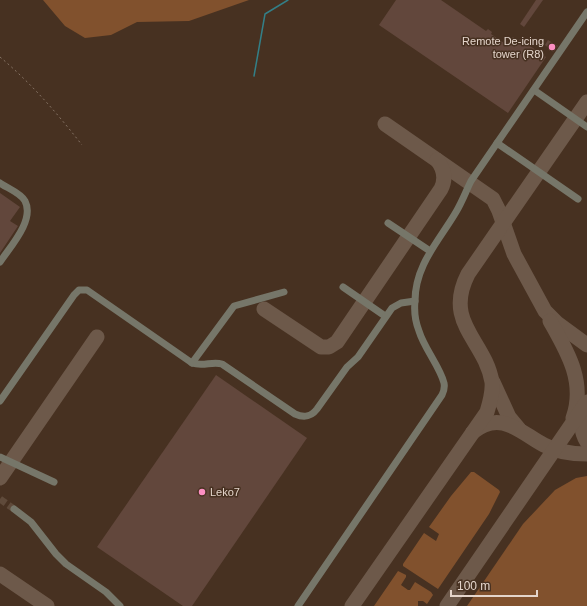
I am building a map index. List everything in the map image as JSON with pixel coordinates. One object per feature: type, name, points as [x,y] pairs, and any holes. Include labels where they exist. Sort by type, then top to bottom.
[{"type":"lane","points":[[298,606],[442,395],[444,384],[419,332],[416,322],[415,301],[417,281],[430,251],[457,211],[471,181],[587,12]]},
{"type":"lane","points":[[534,90],[587,127]]},
{"type":"lane","points":[[497,143],[578,199]]},
{"type":"lane","points":[[0,183],[21,196],[26,202],[27,210],[26,222],[0,262]]},
{"type":"lane","points":[[388,223],[430,251]]},
{"type":"lane","points":[[343,287],[385,316]]},
{"type":"lane","points":[[0,401],[79,290],[87,290],[192,363],[200,365],[214,363],[222,364],[300,417],[310,416],[317,409],[347,367],[358,356],[392,308],[396,305],[415,301]]},
{"type":"lane","points":[[192,363],[234,306],[284,292]]},
{"type":"lane","points":[[0,457],[54,482]]},
{"type":"lane","points":[[14,509],[31,522],[56,554],[66,564],[106,592],[120,606]]},
{"type":"path","points":[[0,57],[36,89],[59,115],[82,145]]},
{"type":"shaded area","points":[[43,0],[249,0],[189,21],[137,22],[111,35],[85,38],[65,26]]},
{"type":"shaded area","points":[[471,472],[474,472],[500,492],[489,514],[438,589],[403,566],[403,564],[424,533],[436,541],[439,534],[429,527],[451,496]]},
{"type":"shaded area","points":[[587,476],[587,606],[467,606],[523,524],[555,490],[576,478]]},
{"type":"shaded area","points":[[398,571],[406,575],[401,585],[408,590],[410,590],[415,582],[431,592],[433,595],[427,604],[423,601],[418,601],[418,606],[374,606]]},
{"type":"building","points":[[396,0],[441,0],[486,31],[488,29],[492,32],[491,34],[507,45],[513,37],[519,41],[520,39],[546,57],[508,113],[379,25]]},
{"type":"building","points":[[536,0],[543,0],[524,27],[520,24]]},
{"type":"building","name":"Remote De-icing tower (R8)","points":[[548,40],[558,46],[553,52],[545,45]]},
{"type":"building","points":[[0,193],[20,207],[10,221],[18,226],[0,253]]},
{"type":"building","name":"Leko7","points":[[216,375],[307,438],[192,606],[183,606],[97,547]]},
{"type":"waterway","points":[[254,76],[265,14],[288,0]]},
{"type":"taxiway","points":[[352,606],[487,412],[492,393],[492,382],[488,367],[463,319],[460,306],[462,291],[468,274],[587,102]]},
{"type":"taxiway","points":[[385,124],[493,199],[499,211],[514,254],[545,311],[557,323],[587,345]]},
{"type":"taxiway","points":[[264,309],[321,347],[329,347],[337,342],[441,189],[444,174],[437,160]]},
{"type":"taxiway","points":[[550,321],[568,355],[576,379],[577,392],[573,418]]},
{"type":"taxiway","points":[[0,478],[97,337]]},
{"type":"taxiway","points":[[493,382],[509,417],[519,429]]},
{"type":"taxiway","points":[[447,606],[587,402]]},
{"type":"taxiway","points":[[583,408],[582,425],[583,433],[587,442]]},
{"type":"taxiway","points":[[473,432],[483,425],[502,423],[510,425],[544,445],[559,451],[587,454]]},
{"type":"taxiway","points":[[0,574],[47,606]]},
{"type":"tunnel","points":[[0,499],[14,509]]},
{"type":"place","name":"Remote De-icing tower (R8)","points":[[552,47]]},
{"type":"place","name":"Leko7","points":[[202,492]]}]
